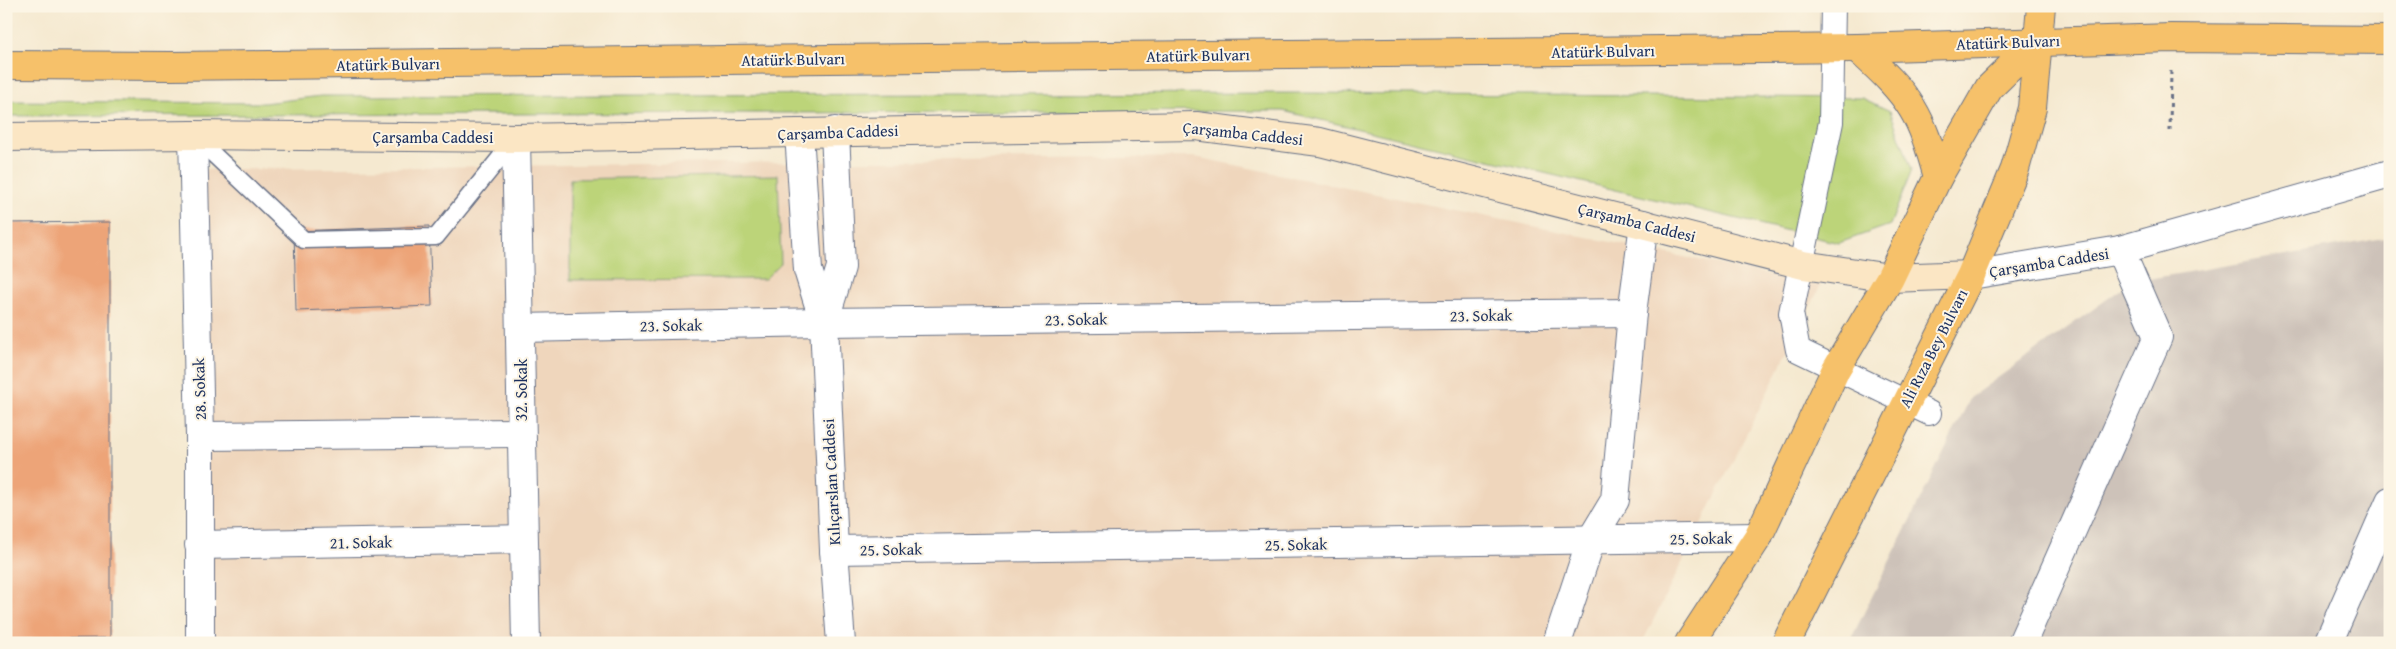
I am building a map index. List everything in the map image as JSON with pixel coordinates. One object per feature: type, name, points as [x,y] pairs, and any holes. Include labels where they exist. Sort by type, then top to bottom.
[{"type":"main road","name":"Ali Rıza Bey Bulvarı","points":[[1786,643],[1917,407],[2015,169],[2032,108],[2041,6]]},
{"type":"main road","name":"Atatürk Bulvarı","points":[[6,65],[171,66],[1845,48],[2038,40],[2171,38],[2390,40]]},
{"type":"main road","points":[[1690,643],[1758,537],[1836,369],[1890,278],[1938,177],[1990,88],[2038,40]]},
{"type":"main road","points":[[1845,48],[1893,82],[1912,107],[1926,136],[1938,177]]},
{"type":"main road","name":"Çarşamba Caddesi","points":[[6,137],[193,135],[516,138],[1196,126],[1320,142],[1803,265],[1890,278],[1971,275]]},
{"type":"street","points":[[1833,6],[1845,48],[1803,265],[1791,313],[1798,350],[1917,407]]},
{"type":"street","name":"Kılıçarslan Caddesi","points":[[824,322],[841,268],[835,131]]},
{"type":"street","name":"Kılıçarslan Caddesi","points":[[799,133],[808,270],[824,322],[834,550],[841,643]]},
{"type":"street","name":"28. Sokak","points":[[193,135],[200,436],[200,643]]},
{"type":"street","name":"32. Sokak","points":[[516,138],[526,643]]},
{"type":"street","name":"Çarşamba Caddesi","points":[[1971,275],[2120,250],[2390,174]]},
{"type":"street","points":[[1557,643],[1591,540],[1615,500],[1632,313],[1644,224]]},
{"type":"street","points":[[2022,643],[2158,337],[2120,250]]},
{"type":"street","name":"23. Sokak","points":[[520,328],[824,322],[1632,313]]},
{"type":"street","points":[[200,436],[521,433]]},
{"type":"street","points":[[2328,643],[2390,501]]},
{"type":"street","name":"25. Sokak","points":[[834,550],[1758,537]]},
{"type":"street","name":"21. Sokak","points":[[199,545],[523,539]]},
{"type":"lane","points":[[193,135],[304,240],[436,237],[516,138]]},
{"type":"shaded area","points":[[1195,157],[1821,285],[1642,643],[195,643],[186,170]]},
{"type":"shaded area","points":[[2390,237],[2390,643],[1849,643],[1971,397],[2131,282]]},
{"type":"green space","points":[[1306,93],[1862,98],[1890,111],[1912,170],[1890,225],[1839,243],[1283,111],[6,116],[6,101],[264,103],[321,96]]},
{"type":"green space","points":[[778,175],[781,263],[765,279],[570,280],[570,179]]},
{"type":"building","points":[[110,222],[110,638],[6,639],[6,223]]},
{"type":"building","points":[[429,226],[432,306],[296,311],[294,231]]}]
